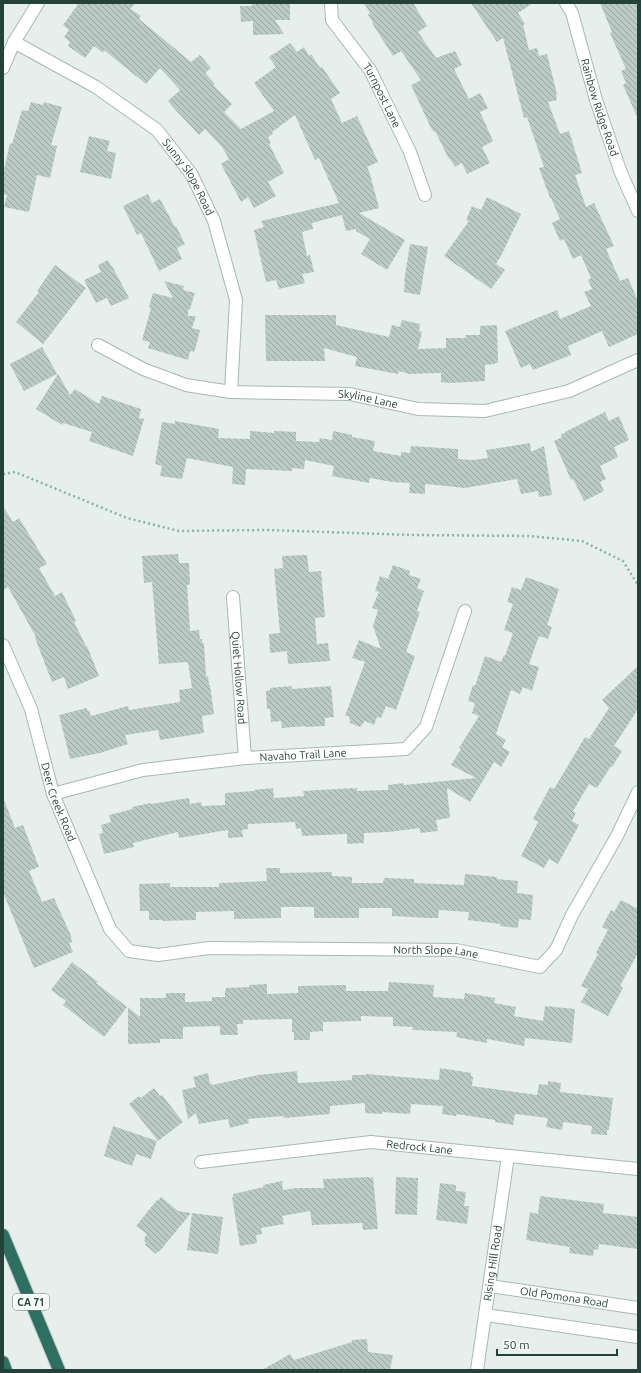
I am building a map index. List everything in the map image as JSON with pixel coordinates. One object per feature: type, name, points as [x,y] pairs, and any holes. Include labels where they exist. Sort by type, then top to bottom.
[{"type":"highway","name":"CA 71","points":[[3,1235],[59,1370]]},
{"type":"highway","points":[[3,1362],[6,1370]]},
{"type":"street","points":[[3,68],[14,42],[38,3]]},
{"type":"street","name":"Turnpost Lane","points":[[331,3],[332,20],[370,70],[410,152],[425,195]]},
{"type":"street","name":"Rainbow Ridge Road","points":[[566,3],[572,13],[596,100],[621,173],[638,211]]},
{"type":"street","name":"Sunny Slope Road","points":[[14,42],[96,87],[157,130],[192,175],[214,222],[236,300],[231,392]]},
{"type":"street","name":"Skyline Lane","points":[[98,345],[143,369],[186,385],[231,392],[350,394],[418,409],[485,411],[569,391],[638,360]]},
{"type":"street","name":"Quiet Hollow Road","points":[[233,597],[245,758]]},
{"type":"street","name":"Navaho Trail Lane","points":[[53,794],[143,770],[245,758],[406,749],[426,727],[465,611]]},
{"type":"street","name":"Deer Creek Road","points":[[3,645],[31,709],[53,794],[110,929],[129,951]]},
{"type":"street","name":"North Slope Lane","points":[[129,951],[158,955],[209,948],[456,950],[540,967],[556,950],[572,915],[617,836],[638,792]]},
{"type":"street","name":"Redrock Lane","points":[[201,1162],[372,1142],[638,1169]]},
{"type":"street","name":"Rising Hill Road","points":[[477,1370],[508,1156]]},
{"type":"street","name":"Old Pomona Road","points":[[490,1286],[638,1308]]},
{"type":"street","points":[[486,1315],[638,1337]]},
{"type":"path","points":[[3,474],[15,472],[127,518],[179,531],[267,530],[414,535],[529,536],[582,541],[623,561],[638,586]]},
{"type":"building","points":[[79,3],[136,3],[130,9],[141,16],[139,19],[191,62],[200,55],[211,68],[205,73],[215,84],[213,85],[232,104],[224,112],[241,129],[274,111],[254,83],[276,67],[269,57],[290,43],[297,52],[304,47],[309,56],[311,54],[320,68],[322,67],[340,93],[331,99],[342,123],[357,116],[378,162],[367,167],[379,208],[359,213],[405,240],[387,270],[361,254],[370,239],[356,231],[356,229],[346,231],[342,215],[312,223],[313,229],[302,232],[307,256],[310,255],[314,272],[302,274],[305,283],[279,289],[276,280],[266,282],[254,230],[264,227],[261,221],[339,203],[319,158],[315,160],[295,115],[272,132],[273,134],[268,137],[271,143],[269,144],[284,173],[268,182],[276,196],[254,208],[248,197],[241,202],[221,164],[229,159],[222,147],[205,129],[199,135],[168,101],[180,90],[160,68],[146,84],[104,50],[103,53],[94,46],[85,58],[68,46],[70,42],[64,37],[69,30],[63,25]]},
{"type":"building","points":[[290,3],[290,20],[275,20],[284,34],[253,35],[253,21],[241,22],[240,6],[252,6],[252,4]]},
{"type":"building","points":[[364,3],[413,3],[427,26],[418,32],[436,58],[455,51],[462,65],[454,69],[469,99],[480,93],[488,108],[480,112],[493,141],[482,147],[490,163],[467,174],[462,163],[455,167],[449,159],[435,131],[434,132],[431,128],[411,85],[421,80],[401,51],[393,56],[372,23],[373,22],[368,15],[370,13]]},
{"type":"building","points":[[471,3],[533,3],[518,13],[525,24],[523,25],[529,50],[537,48],[539,56],[547,54],[557,94],[557,100],[548,102],[560,134],[569,131],[582,173],[575,175],[586,207],[594,203],[614,246],[606,249],[620,281],[628,278],[638,301],[638,334],[609,347],[602,331],[568,346],[571,355],[533,370],[530,364],[521,368],[505,331],[557,310],[560,319],[591,306],[584,292],[592,289],[588,280],[591,278],[581,255],[573,259],[564,239],[560,241],[552,223],[560,219],[550,198],[539,168],[544,167],[527,117],[524,118],[503,38],[497,42]]},
{"type":"building","points":[[600,3],[638,3],[638,119],[623,85],[626,83],[621,71],[626,69],[610,33],[612,32]]},
{"type":"building","points":[[31,102],[43,105],[44,102],[62,107],[51,145],[57,146],[50,178],[37,175],[29,212],[4,207],[7,195],[3,194],[3,174],[10,143],[12,144],[22,110],[28,111]]},
{"type":"building","points":[[89,136],[110,141],[107,151],[116,153],[111,179],[80,172]]},
{"type":"building","points":[[148,194],[152,203],[160,199],[185,244],[177,248],[182,259],[159,271],[141,233],[137,235],[123,206]]},
{"type":"building","points":[[487,197],[521,214],[496,264],[505,270],[491,289],[444,256],[469,221],[466,220],[472,206],[481,210]]},
{"type":"building","points":[[410,244],[428,247],[420,295],[404,292],[404,282]]},
{"type":"building","points":[[108,260],[129,298],[111,306],[107,298],[96,303],[84,280],[101,272],[98,265]]},
{"type":"building","points":[[55,265],[86,288],[43,344],[16,322],[39,292],[37,291]]},
{"type":"building","points":[[164,281],[184,286],[183,290],[195,293],[190,309],[188,310],[188,316],[196,316],[192,328],[200,330],[195,350],[193,352],[190,351],[188,360],[148,348],[150,342],[142,340],[151,308],[149,307],[153,293],[173,298]]},
{"type":"building","points":[[265,315],[336,315],[336,325],[389,337],[392,325],[400,327],[402,320],[420,324],[419,331],[422,332],[418,349],[446,348],[446,338],[466,338],[465,335],[480,335],[480,326],[497,325],[498,363],[485,365],[485,381],[450,383],[441,382],[441,373],[409,374],[399,371],[398,374],[355,366],[357,357],[324,348],[325,361],[266,361]]},
{"type":"building","points":[[42,347],[57,374],[24,391],[10,364]]},
{"type":"building","points":[[58,374],[70,395],[75,389],[99,404],[102,396],[141,409],[139,418],[144,419],[133,456],[89,441],[92,432],[63,423],[62,425],[36,409]]},
{"type":"building","points":[[605,412],[609,421],[619,416],[629,440],[614,447],[618,457],[600,466],[606,479],[600,482],[604,491],[584,501],[573,479],[571,480],[554,441],[562,437],[561,434]]},
{"type":"building","points":[[175,421],[219,429],[218,438],[250,439],[250,431],[274,433],[274,431],[296,432],[296,441],[319,442],[320,438],[332,440],[333,431],[352,435],[352,437],[375,441],[373,451],[401,456],[401,452],[410,453],[411,446],[458,449],[458,459],[473,460],[488,458],[486,450],[530,443],[531,452],[544,446],[552,495],[539,497],[538,491],[521,494],[517,479],[465,488],[427,484],[425,485],[425,494],[409,493],[410,483],[392,482],[370,478],[369,483],[332,476],[334,466],[305,460],[304,469],[292,468],[292,471],[246,469],[245,485],[232,484],[233,467],[187,458],[182,479],[160,476],[162,466],[155,464],[162,422],[175,424]]},
{"type":"building","points":[[3,506],[13,522],[19,518],[47,564],[39,568],[55,596],[62,592],[99,676],[68,689],[64,677],[52,682],[35,638],[36,637],[8,587],[3,590]]},
{"type":"building","points":[[178,554],[179,563],[189,563],[190,584],[187,585],[190,631],[199,630],[200,639],[202,639],[202,643],[204,643],[206,677],[208,676],[214,714],[202,716],[204,733],[160,740],[158,730],[125,735],[128,744],[100,753],[70,759],[59,715],[87,708],[87,711],[89,711],[91,716],[128,706],[129,710],[180,702],[179,690],[192,688],[188,662],[159,664],[152,582],[144,583],[142,556]]},
{"type":"building","points":[[307,555],[309,572],[321,571],[325,617],[315,618],[317,644],[328,643],[330,661],[288,664],[287,651],[270,653],[269,634],[280,633],[274,569],[283,568],[282,556]]},
{"type":"building","points":[[393,565],[410,571],[409,575],[421,579],[417,588],[424,591],[417,611],[420,612],[406,652],[415,656],[396,710],[386,706],[381,718],[377,717],[374,725],[365,721],[360,727],[350,723],[349,716],[345,716],[365,662],[352,658],[359,640],[381,649],[373,626],[378,610],[372,608],[379,592],[375,591],[380,576],[388,579]]},
{"type":"building","points":[[526,577],[559,589],[547,625],[552,627],[548,639],[539,636],[529,664],[539,667],[532,691],[523,687],[520,694],[511,690],[496,734],[506,740],[502,747],[510,752],[501,767],[494,762],[470,802],[447,788],[450,818],[436,820],[438,831],[420,833],[420,828],[389,832],[364,833],[364,843],[347,844],[347,834],[302,836],[301,828],[296,829],[295,822],[248,824],[248,829],[242,830],[243,837],[228,838],[228,830],[179,838],[178,832],[133,843],[134,847],[104,854],[99,834],[103,833],[101,825],[111,822],[109,815],[133,809],[132,807],[150,803],[189,798],[190,804],[201,802],[202,806],[225,805],[225,793],[273,788],[274,798],[304,796],[303,791],[353,788],[357,788],[357,791],[388,790],[388,785],[404,783],[404,785],[476,778],[451,765],[461,749],[459,748],[479,716],[472,713],[475,703],[468,701],[473,685],[475,686],[485,656],[501,662],[504,655],[505,656],[513,633],[504,630],[513,604],[507,602],[512,587],[521,590]]},
{"type":"building","points":[[638,666],[638,709],[614,746],[622,751],[597,788],[589,784],[573,811],[576,813],[572,821],[579,825],[558,864],[549,859],[544,868],[521,856],[538,822],[533,819],[550,787],[554,789],[585,737],[589,739],[609,708],[602,700]]},
{"type":"building","points":[[291,686],[292,689],[331,686],[334,717],[325,718],[325,726],[282,728],[281,721],[271,722],[270,709],[267,709],[266,691],[270,690],[270,688]]},
{"type":"building","points":[[4,800],[15,828],[23,825],[39,867],[29,871],[42,902],[54,898],[72,938],[72,942],[69,943],[73,952],[34,968],[3,892]]},
{"type":"building","points":[[266,868],[280,868],[280,873],[332,872],[332,876],[352,877],[352,883],[383,883],[384,878],[414,879],[414,883],[464,885],[465,874],[497,877],[497,879],[518,881],[517,893],[533,895],[531,920],[519,919],[518,928],[468,920],[469,912],[439,910],[438,918],[428,918],[392,916],[392,908],[359,908],[359,918],[314,918],[314,907],[281,907],[281,918],[234,919],[234,911],[196,912],[196,920],[163,921],[149,920],[149,911],[140,911],[139,884],[170,883],[170,887],[219,887],[219,883],[267,881]]},
{"type":"building","points":[[621,900],[638,909],[638,953],[620,986],[623,988],[608,1016],[581,1002],[588,989],[581,986],[598,954],[596,953],[608,930],[602,927],[611,910],[614,912]]},
{"type":"building","points":[[72,962],[127,1007],[104,1037],[63,1005],[66,1001],[51,990]]},
{"type":"building","points":[[389,982],[434,985],[433,997],[464,999],[465,993],[495,998],[494,1003],[516,1007],[514,1016],[543,1021],[545,1006],[575,1009],[572,1043],[525,1038],[524,1046],[487,1039],[487,1043],[456,1037],[457,1032],[412,1030],[413,1027],[393,1026],[393,1017],[361,1016],[361,1021],[323,1022],[323,1031],[310,1032],[310,1040],[294,1040],[294,1032],[292,1032],[292,1019],[243,1020],[243,1024],[237,1024],[238,1035],[220,1035],[220,1026],[183,1027],[183,1039],[160,1039],[160,1043],[128,1044],[128,1007],[140,1017],[140,998],[166,998],[166,993],[185,993],[185,1002],[212,1001],[212,997],[225,997],[226,988],[249,987],[249,985],[267,984],[267,994],[298,993],[298,986],[346,985],[346,991],[388,991]]},
{"type":"building","points":[[440,1068],[471,1073],[471,1076],[473,1077],[472,1086],[537,1095],[539,1084],[548,1085],[548,1081],[561,1083],[560,1092],[613,1098],[609,1130],[607,1130],[607,1135],[591,1134],[592,1126],[564,1122],[562,1130],[546,1127],[548,1118],[515,1114],[513,1125],[495,1122],[495,1120],[457,1114],[456,1116],[442,1114],[443,1106],[411,1104],[410,1114],[382,1112],[382,1114],[365,1113],[365,1103],[330,1106],[330,1114],[248,1119],[249,1123],[230,1128],[228,1119],[199,1124],[196,1113],[188,1119],[182,1090],[196,1087],[193,1077],[208,1073],[210,1084],[212,1083],[212,1085],[258,1075],[297,1071],[298,1083],[352,1080],[352,1075],[366,1074],[439,1080]]},
{"type":"building","points":[[154,1088],[160,1096],[162,1095],[183,1122],[158,1141],[129,1104],[139,1096],[141,1098]]},
{"type":"building","points":[[113,1126],[157,1141],[151,1159],[136,1154],[132,1166],[104,1156]]},
{"type":"building","points":[[373,1177],[378,1229],[363,1230],[362,1223],[312,1225],[310,1211],[282,1216],[284,1224],[261,1228],[262,1234],[256,1235],[257,1243],[240,1246],[232,1197],[233,1194],[282,1181],[283,1190],[296,1188],[324,1188],[323,1179]]},
{"type":"building","points":[[396,1177],[418,1178],[417,1215],[395,1214]]},
{"type":"building","points":[[440,1183],[456,1185],[456,1191],[466,1192],[464,1206],[469,1206],[467,1224],[436,1220]]},
{"type":"building","points":[[540,1196],[604,1204],[603,1213],[638,1217],[638,1249],[599,1244],[598,1250],[594,1249],[593,1256],[569,1253],[570,1247],[526,1240],[530,1212],[538,1214]]},
{"type":"building","points":[[161,1197],[178,1211],[191,1213],[156,1254],[145,1245],[146,1243],[144,1238],[147,1234],[136,1226]]},
{"type":"building","points":[[192,1213],[223,1217],[218,1254],[187,1250]]},
{"type":"building","points":[[367,1339],[368,1352],[393,1355],[390,1370],[262,1370],[290,1354],[294,1360],[352,1342],[352,1340]]}]
